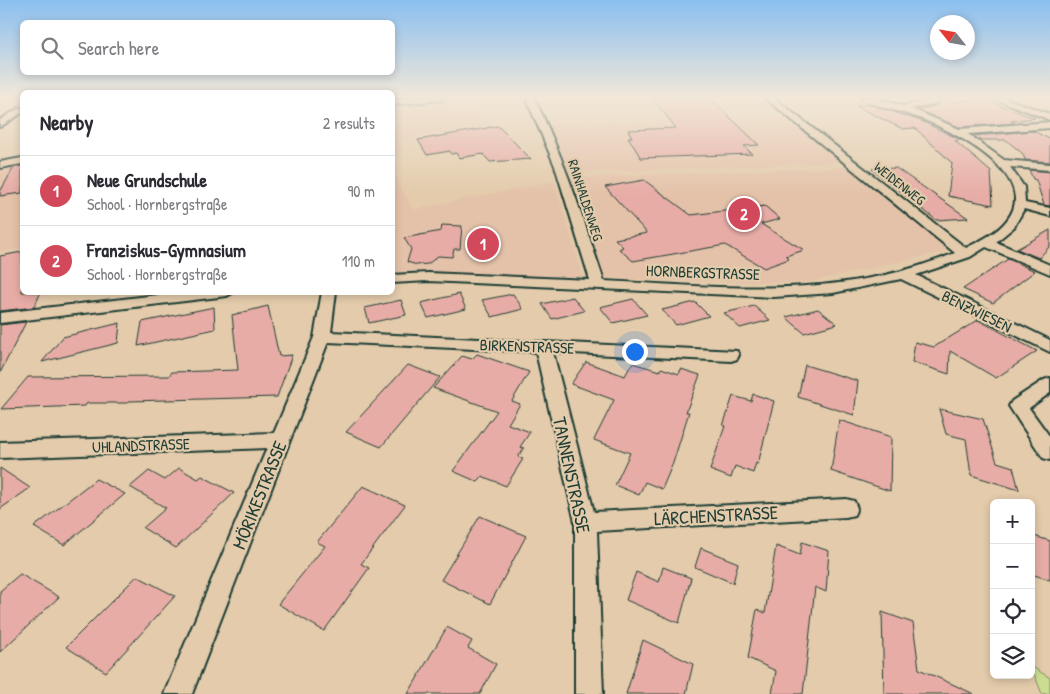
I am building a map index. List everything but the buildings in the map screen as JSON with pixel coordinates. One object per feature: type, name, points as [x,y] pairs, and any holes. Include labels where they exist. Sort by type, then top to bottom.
[{"type":"street","name":"RAINHALDENWEG","points":[[546,130],[598,284]]},
{"type":"street","name":"WEIDENWEG","points":[[810,130],[965,254]]},
{"type":"street","points":[[953,130],[982,147],[1002,163],[1018,185],[1020,205],[1050,212]]},
{"type":"street","points":[[957,132],[978,130]]},
{"type":"street","points":[[0,165],[20,161]]},
{"type":"street","points":[[1002,163],[1050,168]]},
{"type":"street","name":"HORNBERGSTRASSE","points":[[395,279],[428,277],[764,292],[810,291],[904,275],[965,254],[1002,233],[1012,221],[1020,205]]},
{"type":"street","points":[[987,243],[1050,270]]},
{"type":"street","name":"BENZWIESEN","points":[[904,275],[1050,347]]},
{"type":"street","points":[[0,318],[201,295]]},
{"type":"street","name":"MÖRIKESTRASSE","points":[[178,694],[322,337],[329,295]]},
{"type":"street","name":"BIRKENSTRASSE","points":[[322,337],[731,355]]},
{"type":"street","name":"TANNENSTRASSE","points":[[543,347],[586,522],[589,694]]},
{"type":"street","points":[[1050,384],[1018,406],[1050,452]]},
{"type":"street","name":"UHLANDSTRASSE","points":[[0,450],[282,440]]},
{"type":"street","name":"LÄRCHENSTRASSE","points":[[586,522],[846,508]]},
{"type":"shaded area","points":[[395,130],[450,130],[400,139],[403,152],[395,154]]},
{"type":"shaded area","points":[[553,130],[804,130],[844,162],[569,173]]},
{"type":"shaded area","points":[[20,164],[20,248],[0,252],[0,168]]},
{"type":"shaded area","points":[[850,167],[951,250],[804,283],[602,279],[569,178]]},
{"type":"shaded area","points":[[395,177],[413,210],[554,181],[583,277],[395,275]]},
{"type":"green space","points":[[1035,669],[1050,678],[1050,694],[1042,694],[1035,676]]},
{"type":"place","name":"Franziskus-Gymnasium","points":[[744,214]]},
{"type":"place","name":"Neue Grundschule","points":[[483,244]]}]
